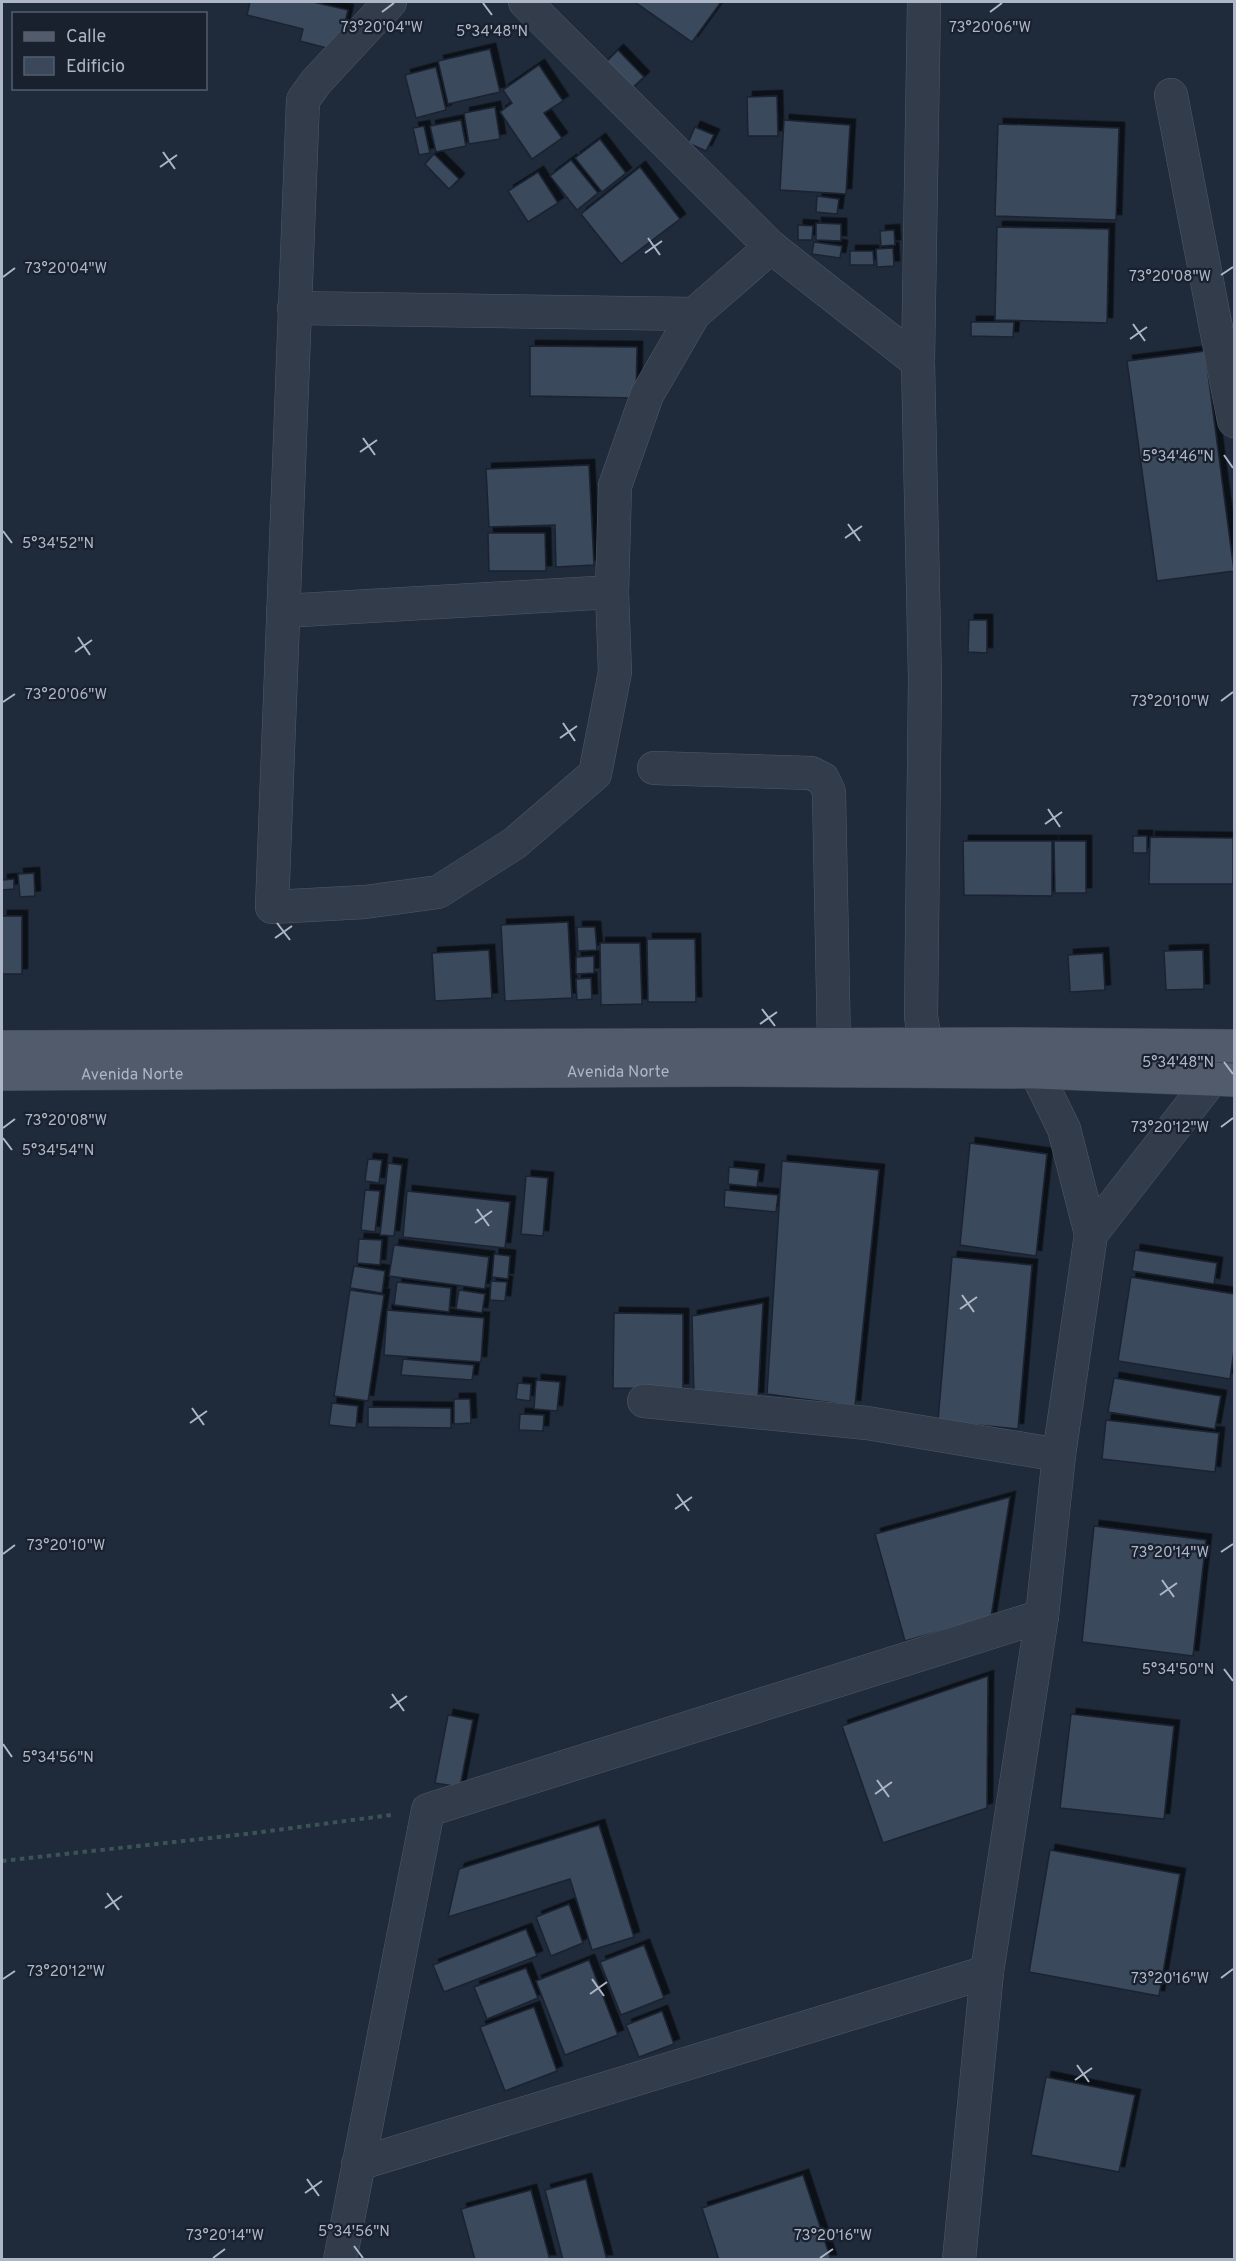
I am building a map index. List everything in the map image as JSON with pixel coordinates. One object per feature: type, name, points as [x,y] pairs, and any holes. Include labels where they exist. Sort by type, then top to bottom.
[{"type":"main road","name":"Avenida Norte","points":[[2,1047],[1017,1044],[1234,1046]]},
{"type":"main road","name":"Avenida Norte","points":[[2,1074],[711,1070],[1036,1072],[1223,1080]]},
{"type":"street","points":[[390,2],[316,82],[303,100],[272,907],[365,902],[438,892],[515,843],[595,774],[615,672],[612,592],[615,486],[646,395],[694,314],[771,247]]},
{"type":"street","points":[[525,2],[771,247],[918,362]]},
{"type":"street","points":[[924,2],[918,362],[925,680],[921,1017],[926,1045]]},
{"type":"street","points":[[1171,94],[1234,421]]},
{"type":"street","points":[[294,308],[694,314]]},
{"type":"street","points":[[283,611],[612,592]]},
{"type":"street","points":[[654,768],[811,773],[823,779],[829,792],[834,1046]]},
{"type":"street","points":[[959,2259],[987,1972],[1042,1616],[1059,1455],[1091,1234],[1064,1129],[1036,1072],[1017,1044]]},
{"type":"street","points":[[1091,1234],[1223,1080],[1234,1058]]},
{"type":"street","points":[[644,1401],[867,1423],[1059,1455]]},
{"type":"street","points":[[340,2259],[428,1810],[1042,1616]]},
{"type":"street","points":[[358,2164],[987,1972]]},
{"type":"path","points":[[2,1861],[246,1834],[428,1810]]},
{"type":"building","points":[[250,2],[313,2],[348,10],[338,51],[300,41],[303,29],[247,15]]},
{"type":"building","points":[[635,2],[721,2],[692,42]]},
{"type":"building","points":[[490,49],[500,92],[448,104],[438,61]]},
{"type":"building","points":[[618,50],[644,77],[629,91],[603,65]]},
{"type":"building","points":[[539,65],[563,101],[544,113],[562,138],[532,159],[500,112],[512,103],[503,90]]},
{"type":"building","points":[[436,67],[446,110],[416,118],[405,75]]},
{"type":"building","points":[[777,96],[778,136],[748,136],[747,97]]},
{"type":"building","points":[[495,107],[500,139],[469,144],[464,113]]},
{"type":"building","points":[[461,120],[466,146],[436,152],[430,126]]},
{"type":"building","points":[[784,120],[850,125],[846,194],[780,190]]},
{"type":"building","points":[[998,124],[1119,128],[1116,220],[995,216]]},
{"type":"building","points":[[424,126],[430,153],[419,155],[413,128]]},
{"type":"building","points":[[695,127],[714,135],[706,151],[688,143]]},
{"type":"building","points":[[600,139],[626,173],[602,192],[575,158]]},
{"type":"building","points":[[434,154],[459,179],[449,189],[425,164]]},
{"type":"building","points":[[571,160],[598,193],[577,210],[550,176]]},
{"type":"building","points":[[640,167],[680,219],[621,264],[581,214]]},
{"type":"building","points":[[538,172],[558,203],[528,222],[508,191]]},
{"type":"building","points":[[817,196],[839,199],[837,214],[816,212]]},
{"type":"building","points":[[816,223],[841,224],[841,241],[816,240]]},
{"type":"building","points":[[798,225],[813,226],[812,240],[798,240]]},
{"type":"building","points":[[997,227],[1109,229],[1107,323],[995,320]]},
{"type":"building","points":[[894,230],[895,245],[881,246],[880,231]]},
{"type":"building","points":[[814,242],[842,246],[840,258],[812,254]]},
{"type":"building","points":[[893,248],[894,266],[877,267],[876,249]]},
{"type":"building","points":[[850,251],[873,251],[874,265],[850,265]]},
{"type":"building","points":[[971,322],[1014,322],[1013,337],[971,336]]},
{"type":"building","points":[[530,346],[637,347],[636,398],[530,396]]},
{"type":"building","points":[[1205,351],[1234,571],[1157,581],[1127,361]]},
{"type":"building","points":[[589,465],[594,565],[556,567],[555,525],[489,527],[486,469]]},
{"type":"building","points":[[488,533],[545,533],[546,571],[489,571]]},
{"type":"building","points":[[969,620],[987,620],[987,653],[968,652]]},
{"type":"building","points":[[1133,836],[1147,836],[1147,853],[1133,853]]},
{"type":"building","points":[[1150,837],[1233,838],[1233,884],[1149,884]]},
{"type":"building","points":[[963,841],[1052,841],[1052,896],[964,895]]},
{"type":"building","points":[[1054,841],[1086,841],[1086,893],[1055,893]]},
{"type":"building","points":[[34,873],[35,896],[20,897],[18,874]]},
{"type":"building","points":[[14,879],[14,889],[2,890],[2,880]]},
{"type":"building","points":[[2,916],[22,916],[22,974],[2,974]]},
{"type":"building","points":[[568,922],[572,998],[505,1001],[501,925]]},
{"type":"building","points":[[577,927],[595,927],[597,950],[578,951]]},
{"type":"building","points":[[647,939],[695,939],[696,1002],[648,1002]]},
{"type":"building","points":[[600,943],[640,943],[642,1004],[601,1005]]},
{"type":"building","points":[[489,950],[492,998],[435,1001],[432,953]]},
{"type":"building","points":[[1203,950],[1204,989],[1166,990],[1164,951]]},
{"type":"building","points":[[1103,953],[1105,990],[1070,992],[1068,955]]},
{"type":"building","points":[[594,956],[594,973],[576,974],[576,957]]},
{"type":"building","points":[[591,978],[592,999],[577,1000],[576,979]]},
{"type":"building","points":[[970,1143],[1047,1154],[1036,1256],[960,1245]]},
{"type":"building","points":[[368,1159],[382,1160],[379,1183],[365,1181]]},
{"type":"building","points":[[782,1161],[879,1170],[855,1406],[767,1394]]},
{"type":"building","points":[[388,1163],[402,1165],[394,1236],[380,1235]]},
{"type":"building","points":[[729,1167],[759,1170],[757,1187],[728,1184]]},
{"type":"building","points":[[526,1176],[548,1178],[543,1236],[521,1234]]},
{"type":"building","points":[[365,1190],[380,1191],[375,1232],[361,1230]]},
{"type":"building","points":[[725,1190],[778,1195],[776,1212],[724,1207]]},
{"type":"building","points":[[407,1191],[510,1202],[505,1248],[403,1237]]},
{"type":"building","points":[[359,1239],[382,1240],[380,1265],[357,1263]]},
{"type":"building","points":[[394,1245],[489,1257],[485,1289],[389,1276]]},
{"type":"building","points":[[1135,1250],[1217,1263],[1214,1284],[1132,1271]]},
{"type":"building","points":[[494,1254],[510,1256],[508,1279],[492,1277]]},
{"type":"building","points":[[952,1257],[1032,1265],[1018,1429],[938,1421]]},
{"type":"building","points":[[354,1266],[385,1271],[382,1293],[350,1288]]},
{"type":"building","points":[[1131,1277],[1234,1294],[1234,1350],[1230,1379],[1118,1361]]},
{"type":"building","points":[[491,1281],[507,1282],[505,1301],[490,1300]]},
{"type":"building","points":[[397,1282],[451,1288],[449,1312],[394,1305]]},
{"type":"building","points":[[350,1290],[384,1295],[368,1401],[334,1396]]},
{"type":"building","points":[[459,1290],[485,1294],[482,1313],[456,1309]]},
{"type":"building","points":[[763,1303],[758,1398],[694,1395],[692,1316]]},
{"type":"building","points":[[387,1310],[484,1318],[481,1362],[384,1355]]},
{"type":"building","points":[[614,1313],[683,1314],[683,1389],[613,1388]]},
{"type":"building","points":[[403,1359],[474,1365],[472,1380],[401,1375]]},
{"type":"building","points":[[1114,1378],[1221,1396],[1215,1429],[1108,1412]]},
{"type":"building","points":[[536,1380],[560,1382],[557,1411],[534,1409]]},
{"type":"building","points":[[518,1383],[531,1384],[530,1401],[516,1399]]},
{"type":"building","points":[[454,1399],[470,1399],[471,1423],[454,1424]]},
{"type":"building","points":[[332,1403],[358,1406],[356,1428],[329,1425]]},
{"type":"building","points":[[368,1407],[451,1408],[451,1428],[368,1427]]},
{"type":"building","points":[[520,1414],[544,1415],[543,1431],[519,1430]]},
{"type":"building","points":[[1106,1420],[1219,1433],[1215,1472],[1102,1459]]},
{"type":"building","points":[[1010,1497],[991,1617],[905,1641],[875,1534]]},
{"type":"building","points":[[1094,1526],[1206,1540],[1193,1656],[1082,1642]]},
{"type":"building","points":[[988,1676],[987,1808],[883,1843],[842,1726]]},
{"type":"building","points":[[1071,1714],[1174,1726],[1164,1819],[1060,1808]]},
{"type":"building","points":[[448,1715],[473,1720],[460,1787],[435,1783]]},
{"type":"building","points":[[599,1825],[634,1937],[592,1950],[570,1879],[448,1917],[459,1869]]},
{"type":"building","points":[[1050,1850],[1180,1874],[1159,1996],[1029,1972]]},
{"type":"building","points":[[569,1904],[583,1943],[551,1956],[536,1917]]},
{"type":"building","points":[[526,1929],[537,1956],[444,1992],[433,1965]]},
{"type":"building","points":[[644,1945],[664,1998],[621,2015],[600,1962]]},
{"type":"building","points":[[589,1960],[618,2035],[565,2055],[536,1981]]},
{"type":"building","points":[[526,1968],[538,1998],[487,2019],[474,1987]]},
{"type":"building","points":[[534,2007],[557,2071],[505,2091],[480,2027]]},
{"type":"building","points":[[662,2011],[674,2044],[639,2057],[626,2025]]},
{"type":"building","points":[[1046,2077],[1135,2095],[1119,2172],[1031,2155]]},
{"type":"building","points":[[803,2175],[831,2260],[719,2260],[702,2208]]},
{"type":"building","points":[[586,2179],[607,2260],[563,2260],[545,2190]]},
{"type":"building","points":[[531,2190],[550,2260],[475,2260],[461,2209]]}]
